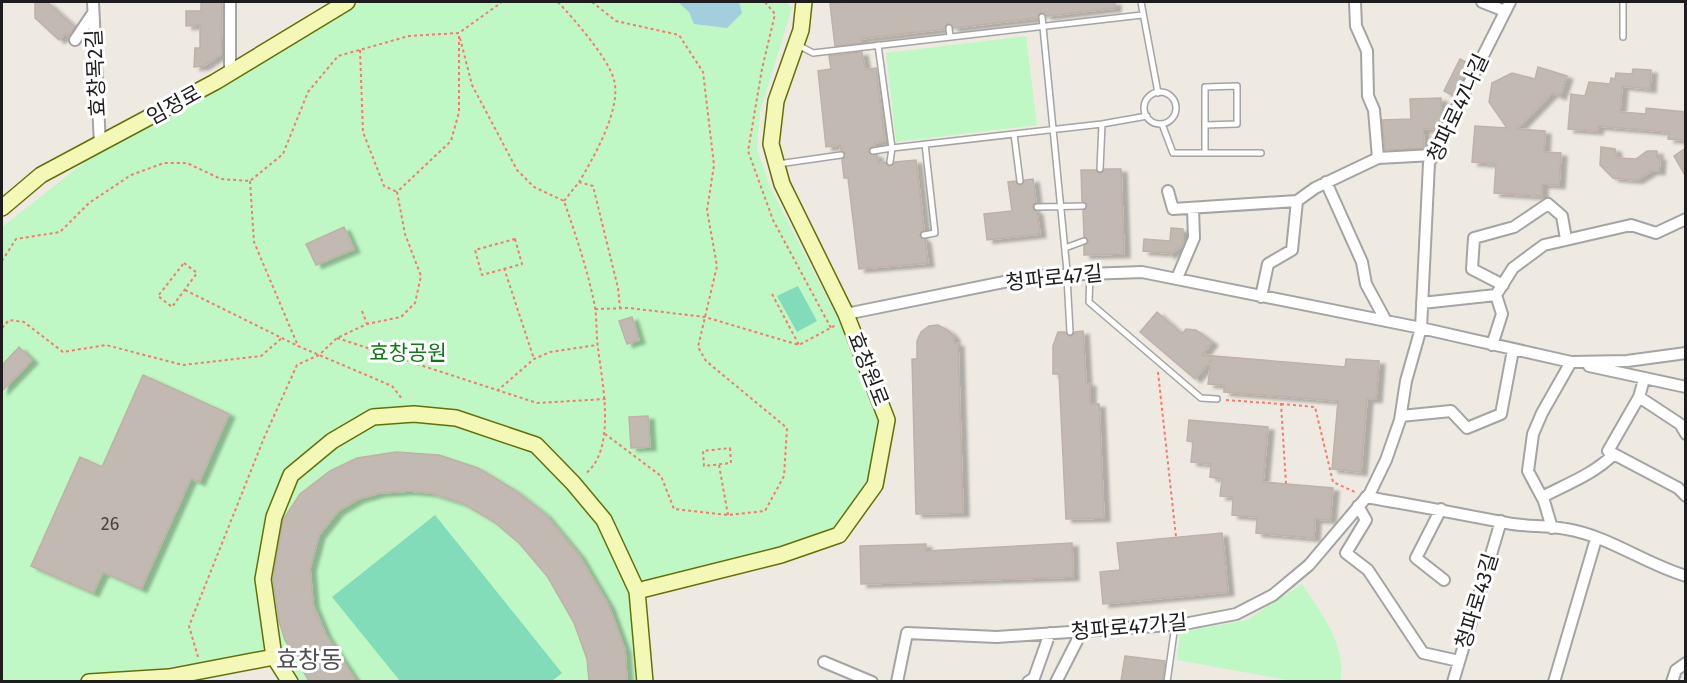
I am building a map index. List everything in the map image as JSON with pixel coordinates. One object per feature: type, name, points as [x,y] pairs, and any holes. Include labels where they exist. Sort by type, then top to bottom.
[{"type":"street","points":[[230,2],[230,73]]},
{"type":"street","name":"임정로","points":[[2,208],[41,175],[230,73],[347,2]]},
{"type":"street","name":"효창원로","points":[[637,591],[781,555],[839,535],[875,485],[888,420],[846,314],[782,184],[771,144],[777,101],[801,30],[804,2]]},
{"type":"street","points":[[1354,2],[1356,26],[1367,51],[1368,96],[1374,110],[1378,158]]},
{"type":"street","points":[[1482,2],[1508,6]]},
{"type":"street","name":"청파로47나길","points":[[1421,328],[1429,163],[1508,6]]},
{"type":"street","points":[[75,40],[93,7]]},
{"type":"street","name":"효창목2길","points":[[93,7],[100,145]]},
{"type":"street","points":[[1168,191],[1173,209],[1297,201],[1326,182],[1378,158],[1433,155]]},
{"type":"street","points":[[1326,182],[1362,262],[1366,284],[1386,321]]},
{"type":"street","points":[[1261,297],[1268,264],[1292,250],[1297,201]]},
{"type":"street","points":[[1503,285],[1472,269],[1474,238],[1514,227],[1548,204],[1562,216],[1566,238]]},
{"type":"street","points":[[1177,278],[1194,238],[1193,209]]},
{"type":"street","points":[[1422,303],[1496,295],[1513,268],[1544,245],[1566,238],[1631,225],[1656,233],[1686,219]]},
{"type":"street","name":"청파로47길","points":[[846,314],[1033,276],[1090,272],[1142,272],[1421,328],[1571,362],[1627,361],[1686,353]]},
{"type":"street","points":[[1491,345],[1502,314],[1496,295]]},
{"type":"street","name":"청파로47가길","points":[[897,681],[907,633],[997,637],[1175,625],[1236,614],[1273,595],[1309,565],[1366,497],[1386,460],[1401,416],[1421,328]]},
{"type":"street","points":[[1401,416],[1451,411],[1467,428],[1501,414],[1513,350]]},
{"type":"street","points":[[1552,528],[1542,497],[1528,471],[1533,434],[1542,413],[1571,362],[1686,387]]},
{"type":"street","points":[[1644,379],[1639,397],[1608,451],[1678,488],[1686,496]]},
{"type":"street","points":[[1639,397],[1680,424],[1686,434]]},
{"type":"street","points":[[290,681],[274,657],[263,579],[274,517],[291,475],[332,441],[373,417],[414,414],[456,418],[536,445],[573,483],[604,520],[637,591],[645,681]]},
{"type":"street","points":[[1542,497],[1587,473],[1598,470],[1614,454]]},
{"type":"street","points":[[1366,497],[1501,521],[1567,529],[1627,549],[1664,569],[1686,576]]},
{"type":"street","points":[[1358,506],[1366,520],[1346,553],[1368,570],[1423,653],[1459,661]]},
{"type":"street","name":"청파로43길","points":[[1441,509],[1416,558],[1444,580]]},
{"type":"street","name":"청파로43길","points":[[1453,681],[1501,521]]},
{"type":"street","points":[[1554,681],[1596,539]]},
{"type":"street","points":[[1056,681],[1082,631]]},
{"type":"street","points":[[1028,681],[1034,678],[1050,633]]},
{"type":"street","points":[[89,681],[169,678],[274,657]]},
{"type":"street","points":[[824,662],[872,681]]},
{"type":"street","points":[[1672,681],[1676,670],[1686,663]]},
{"type":"lane","points":[[1141,2],[1158,93]]},
{"type":"lane","points":[[1623,2],[1623,37]]},
{"type":"lane","points":[[796,44],[813,53],[1142,15]]},
{"type":"lane","points":[[1042,17],[1065,248],[1070,332]]},
{"type":"lane","points":[[949,28],[950,37]]},
{"type":"lane","points":[[878,45],[892,148],[890,162]]},
{"type":"lane","points":[[1204,153],[1205,87],[1238,86],[1238,124],[1205,125]]},
{"type":"lane","points":[[1158,93],[1172,97],[1176,106],[1174,116],[1162,124],[1153,122],[1147,116],[1145,108],[1148,99],[1158,93]]},
{"type":"lane","points":[[873,151],[1102,124],[1147,116]]},
{"type":"lane","points":[[1100,170],[1102,124]]},
{"type":"lane","points":[[1162,124],[1173,153],[1261,153]]},
{"type":"lane","points":[[1014,134],[1020,181]]},
{"type":"lane","points":[[924,235],[936,233],[926,144]]},
{"type":"lane","points":[[777,164],[842,155]]},
{"type":"lane","points":[[1036,207],[1083,206]]},
{"type":"lane","points":[[1065,248],[1084,241]]},
{"type":"lane","points":[[1090,272],[1089,303],[1201,398],[1217,399]]},
{"type":"lane","points":[[1167,681],[1175,625]]},
{"type":"path","points":[[2,261],[15,239],[60,232],[89,203],[131,175],[164,163],[187,163],[221,179],[250,181],[283,154],[308,92],[338,56],[409,36],[459,33],[502,2]]},
{"type":"path","points":[[558,2],[583,30],[615,80],[612,113],[599,149],[579,182],[564,201]]},
{"type":"path","points":[[592,2],[616,21],[679,35],[704,72],[714,165],[707,210],[717,266],[698,347],[706,361],[787,428],[784,476],[765,511],[728,515],[674,509],[661,476],[605,434]]},
{"type":"path","points":[[397,192],[450,141],[459,112],[459,33]]},
{"type":"path","points":[[459,33],[472,85],[517,170],[534,188],[564,201],[582,254],[595,309],[597,345],[606,399],[605,434],[592,469],[573,483]]},
{"type":"path","points":[[360,50],[363,132],[384,186],[397,192]]},
{"type":"path","points":[[250,181],[254,242],[298,346]]},
{"type":"path","points":[[579,182],[593,186],[598,199],[618,288],[620,308]]},
{"type":"path","points":[[203,671],[189,626],[264,438],[297,365],[319,355],[338,338],[367,324],[401,317],[415,303],[421,276],[405,234],[397,192]]},
{"type":"path","points":[[515,239],[522,264],[504,268],[482,275],[475,250],[515,239]]},
{"type":"path","points":[[184,263],[197,273],[184,290],[171,307],[158,297],[184,263]]},
{"type":"path","points":[[504,268],[534,359]]},
{"type":"path","points":[[184,290],[298,346],[392,386],[414,414]]},
{"type":"path","points":[[772,294],[799,345]]},
{"type":"path","points":[[595,309],[620,308],[705,317],[799,345],[840,323],[846,314]]},
{"type":"path","points":[[362,311],[367,324]]},
{"type":"path","points":[[2,327],[9,320],[24,322],[63,352],[106,345],[183,365],[261,356],[282,338]]},
{"type":"path","points":[[338,338],[537,403],[606,399]]},
{"type":"path","points":[[497,391],[534,359],[550,352],[597,345]]},
{"type":"path","points":[[1156,360],[1176,537]]},
{"type":"path","points":[[1217,399],[1316,407],[1333,482],[1366,497]]},
{"type":"path","points":[[1281,404],[1287,484]]},
{"type":"path","points":[[730,448],[731,463],[719,465],[704,466],[703,451],[730,448]]},
{"type":"path","points":[[719,465],[728,515]]},
{"type":"green space","name":"효창공원","points":[[359,2],[786,2],[792,8],[760,112],[757,149],[770,187],[840,323],[881,421],[870,484],[836,530],[780,551],[632,589],[638,681],[291,681],[268,652],[75,681],[2,682],[2,227],[101,149],[217,87]]},
{"type":"green space","points":[[1026,36],[1037,125],[896,142],[886,53]]},
{"type":"green space","points":[[798,286],[817,321],[797,332],[777,296]]},
{"type":"green space","points":[[435,515],[562,673],[552,681],[400,681],[332,597]]},
{"type":"green space","points":[[1302,584],[1336,642],[1340,655],[1340,681],[1293,681],[1177,660],[1180,632],[1247,620]]},
{"type":"water","points":[[678,2],[739,2],[742,13],[727,28],[694,24],[689,12]]},
{"type":"building","points":[[35,2],[47,2],[75,27],[68,36],[66,33],[59,40],[35,18]]},
{"type":"building","points":[[201,2],[222,2],[221,54],[203,66],[194,67],[195,48],[200,48],[200,25],[186,26],[186,11],[201,11]]},
{"type":"building","points":[[848,2],[1115,2],[1115,8],[1047,16],[1041,12],[1037,18],[954,28],[948,23],[944,29],[861,39],[861,43],[835,46],[830,4]]},
{"type":"building","points":[[862,52],[865,70],[876,68],[885,141],[875,143],[875,146],[868,152],[877,155],[878,163],[885,162],[889,167],[895,162],[916,160],[924,230],[919,235],[925,240],[928,263],[859,269],[848,178],[844,178],[842,160],[846,154],[841,150],[840,145],[826,147],[818,71],[831,69],[829,56]]},
{"type":"building","points":[[1460,59],[1470,64],[1454,96],[1444,91]]},
{"type":"building","points":[[1538,67],[1567,76],[1560,96],[1552,93],[1517,129],[1545,131],[1544,152],[1561,153],[1559,185],[1542,184],[1542,196],[1494,193],[1496,164],[1472,162],[1475,126],[1507,128],[1489,102],[1492,83],[1512,73],[1535,79]]},
{"type":"building","points":[[1633,69],[1651,70],[1650,89],[1622,86],[1620,112],[1646,114],[1646,108],[1686,112],[1686,140],[1668,139],[1669,132],[1598,126],[1597,131],[1568,129],[1571,94],[1585,96],[1589,82],[1610,84],[1611,78],[1615,79],[1616,73],[1632,74]]},
{"type":"building","points":[[1441,98],[1441,122],[1438,128],[1423,129],[1424,148],[1385,150],[1382,120],[1411,119],[1410,99]]},
{"type":"building","points":[[1601,147],[1615,149],[1617,158],[1636,159],[1647,151],[1657,151],[1657,157],[1660,157],[1659,171],[1651,171],[1637,180],[1613,178],[1600,165]]},
{"type":"building","points":[[1686,148],[1686,177],[1674,156]]},
{"type":"building","points":[[1105,169],[1121,169],[1124,254],[1084,255],[1084,246],[1089,241],[1084,236],[1083,211],[1088,205],[1082,201],[1081,170],[1095,170],[1100,174]]},
{"type":"building","points":[[1033,179],[1036,202],[1032,208],[1037,212],[1040,234],[987,240],[984,214],[1012,211],[1008,182],[1015,181],[1020,186],[1025,180]]},
{"type":"building","points":[[344,227],[354,249],[316,265],[306,244]]},
{"type":"building","points":[[1171,228],[1183,229],[1183,245],[1169,255],[1169,253],[1143,251],[1144,239],[1170,241]]},
{"type":"building","points":[[1157,312],[1182,334],[1186,329],[1196,330],[1212,342],[1202,355],[1345,367],[1346,359],[1379,361],[1376,399],[1367,399],[1361,472],[1332,469],[1338,401],[1224,392],[1224,385],[1208,384],[1211,360],[1195,379],[1140,332]]},
{"type":"building","points":[[632,317],[639,340],[627,344],[619,321]]},
{"type":"building","points":[[938,325],[949,331],[954,337],[954,343],[958,343],[963,513],[916,514],[912,359],[917,359],[917,341],[921,332],[929,326]]},
{"type":"building","points":[[1083,331],[1086,383],[1090,383],[1090,404],[1099,404],[1104,518],[1066,519],[1059,374],[1053,374],[1053,346],[1058,332],[1065,332],[1070,337],[1075,332]]},
{"type":"building","points":[[19,347],[32,360],[2,391],[2,365]]},
{"type":"building","points":[[143,375],[229,414],[199,482],[191,478],[141,589],[103,572],[93,593],[31,566],[80,457],[102,467]]},
{"type":"building","points":[[648,416],[650,447],[631,448],[629,417]]},
{"type":"building","points":[[1189,420],[1268,427],[1263,482],[1333,488],[1330,520],[1315,519],[1314,538],[1256,533],[1257,517],[1232,515],[1233,497],[1220,496],[1222,479],[1210,477],[1211,464],[1191,462],[1193,442],[1187,441]]},
{"type":"building","points":[[396,452],[439,455],[478,468],[516,491],[545,514],[579,555],[609,606],[625,650],[627,681],[589,681],[587,659],[574,623],[547,576],[519,543],[493,521],[462,503],[431,493],[410,491],[380,493],[358,499],[338,511],[319,535],[310,568],[313,604],[326,635],[356,681],[309,681],[285,640],[279,621],[273,579],[283,520],[300,494],[330,471],[357,458]]},
{"type":"building","points":[[1222,533],[1228,592],[1103,604],[1100,572],[1120,570],[1117,543]]},
{"type":"building","points":[[1072,543],[1073,577],[861,584],[860,546],[926,544],[926,551]]},
{"type":"building","points":[[1125,656],[1165,661],[1162,681],[1121,681]]},
{"type":"district","name":"효창동","points":[[309,660]]}]
